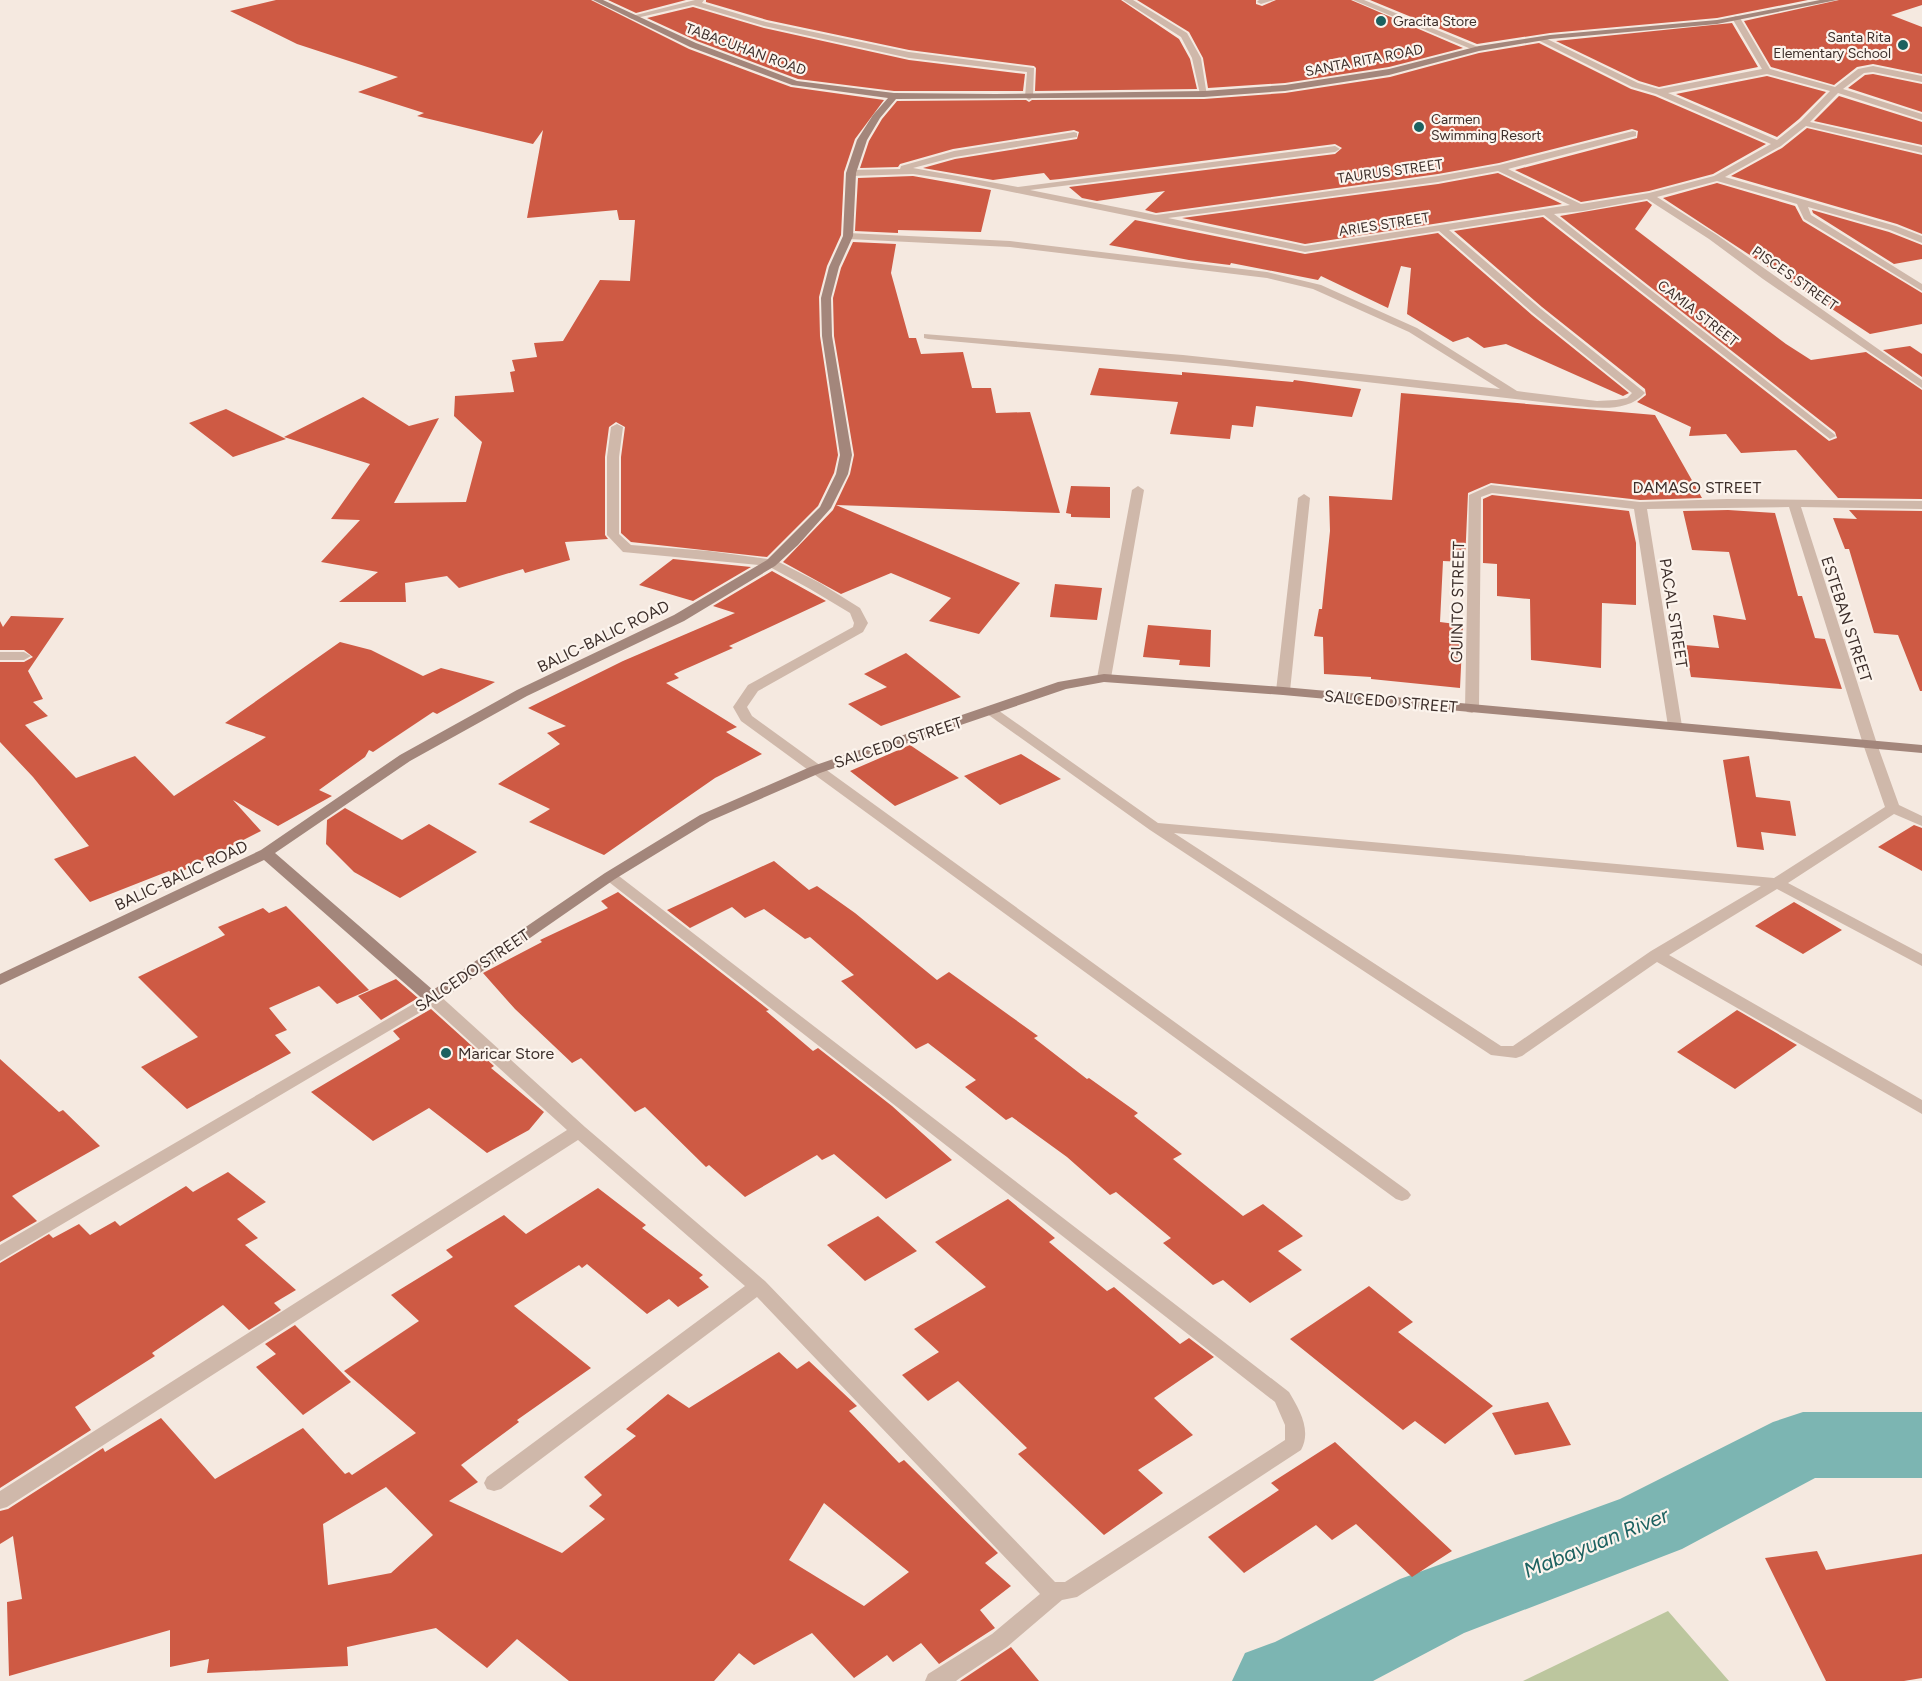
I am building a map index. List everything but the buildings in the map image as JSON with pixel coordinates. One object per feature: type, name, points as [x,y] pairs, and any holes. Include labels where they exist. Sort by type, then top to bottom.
[{"type":"main road","name":"TABACUHAN ROAD","points":[[597,0],[693,45],[795,83],[894,96]]},
{"type":"main road","name":"SANTA RITA ROAD","points":[[894,96],[1029,97],[1204,94],[1344,80],[1389,72],[1479,49],[1540,39],[1736,18],[1833,0]]},
{"type":"main road","name":"BALIC-BALIC ROAD","points":[[0,980],[266,854],[405,758],[522,693],[679,618],[771,563],[794,542],[825,508],[842,474],[846,455],[827,336],[826,298],[834,267],[848,236],[851,211],[851,173],[862,140],[876,117],[894,96]]},
{"type":"main road","name":"SALCEDO STREET","points":[[432,998],[610,876],[705,818],[815,770],[1063,685],[1104,678],[1283,691],[1922,749]]},
{"type":"main road","points":[[266,854],[432,998]]},
{"type":"street","points":[[632,17],[707,0]]},
{"type":"street","points":[[1127,0],[1179,30],[1191,45],[1197,60],[1204,94]]},
{"type":"street","points":[[1261,2],[1270,0]]},
{"type":"street","points":[[1357,0],[1479,49]]},
{"type":"street","points":[[694,3],[764,24],[909,55],[1032,70],[1029,97]]},
{"type":"street","points":[[1736,18],[1767,71]]},
{"type":"street","points":[[1540,39],[1635,84],[1659,92],[1778,144]]},
{"type":"street","name":"ARIES STREET","points":[[851,173],[913,171],[954,177],[1305,249],[1584,208],[1649,196],[1717,178],[1778,144],[1804,123],[1835,91],[1861,71],[1873,69],[1922,79]]},
{"type":"street","points":[[1659,92],[1767,71],[1878,101],[1922,117]]},
{"type":"street","points":[[1804,123],[1922,150]]},
{"type":"street","name":"TAURUS STREET","points":[[1148,217],[1438,179],[1499,168],[1633,134]]},
{"type":"street","points":[[892,172],[954,154],[1074,135]]},
{"type":"street","points":[[1009,190],[1335,149]]},
{"type":"street","points":[[1499,168],[1584,208]]},
{"type":"street","points":[[1717,178],[1893,228],[1922,240]]},
{"type":"street","name":"PISCES STREET","points":[[1649,196],[1713,237],[1921,383]]},
{"type":"street","points":[[1801,202],[1807,217],[1922,288]]},
{"type":"street","name":"CAMIA STREET","points":[[1548,214],[1830,436]]},
{"type":"street","points":[[928,336],[1078,347],[1561,401],[1622,404],[1632,401],[1639,393],[1537,311],[1441,228]]},
{"type":"street","points":[[848,236],[1010,244],[1267,275],[1317,286],[1413,330],[1514,394]]},
{"type":"street","points":[[617,427],[613,457],[613,535],[627,549],[709,555],[771,563],[815,586],[855,611],[861,623],[858,629],[753,688],[740,707],[746,718],[1402,1194]]},
{"type":"street","name":"DAMASO STREET","points":[[1474,495],[1491,489],[1640,506],[1794,503],[1922,505]]},
{"type":"street","points":[[1104,678],[1138,490]]},
{"type":"street","name":"GUINTO STREET","points":[[1472,709],[1474,495]]},
{"type":"street","points":[[1283,691],[1304,498]]},
{"type":"street","name":"ESTEBAN STREET","points":[[1794,503],[1870,744],[1893,808]]},
{"type":"street","name":"PACAL STREET","points":[[1640,506],[1675,726]]},
{"type":"street","points":[[0,656],[24,656]]},
{"type":"street","points":[[990,711],[1155,827],[1497,1051],[1516,1052],[1657,955],[1777,883],[1893,808],[1922,822]]},
{"type":"street","points":[[1155,827],[1777,883],[1922,961]]},
{"type":"street","points":[[432,998],[579,1131],[758,1286],[1047,1588],[1057,1592],[1069,1591],[1294,1444],[1297,1434],[1294,1422],[1282,1397],[610,876]]},
{"type":"street","points":[[1657,955],[1922,1108]]},
{"type":"street","name":"SALCEDO STREET","points":[[0,1254],[432,998]]},
{"type":"street","points":[[0,1501],[579,1131]]},
{"type":"street","points":[[494,1483],[758,1286]]},
{"type":"street","points":[[936,1681],[960,1668],[1018,1628],[1057,1592]]},
{"type":"green space","points":[[1668,1611],[1729,1681],[1523,1681]]},
{"type":"waterway","name":"Mabayuan River","points":[[1278,1681],[1300,1674],[1432,1606],[1651,1524],[1803,1445],[1922,1445]]},
{"type":"place","name":"Gracita Store","points":[[1381,21]]},
{"type":"place","name":"Santa Rita Elementary School","points":[[1903,45]]},
{"type":"place","name":"Carmen Swimming Resort","points":[[1419,127]]},
{"type":"place","name":"Maricar Store","points":[[446,1053]]}]
